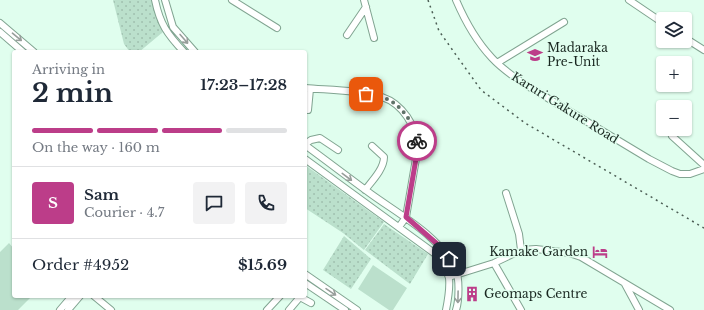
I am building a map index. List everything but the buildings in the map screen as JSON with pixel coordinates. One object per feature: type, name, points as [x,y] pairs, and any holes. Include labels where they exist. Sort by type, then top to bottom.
[{"type":"street","points":[[155,0],[159,17],[166,31],[182,50]]},
{"type":"street","points":[[165,0],[173,27],[193,50]]},
{"type":"street","points":[[232,0],[277,28]]},
{"type":"street","points":[[364,0],[374,38]]},
{"type":"street","name":"Karuri Gakure Road","points":[[456,0],[465,20],[491,57],[526,85],[655,162],[680,174],[690,174],[704,169]]},
{"type":"street","points":[[629,0],[656,18]]},
{"type":"street","points":[[347,35],[366,7]]},
{"type":"street","points":[[497,63],[564,22]]},
{"type":"street","points":[[0,23],[32,50]]},
{"type":"street","points":[[166,31],[173,27]]},
{"type":"street","points":[[0,32],[21,50]]},
{"type":"street","points":[[692,42],[704,50]]},
{"type":"street","points":[[308,110],[308,88],[382,97],[399,108],[410,120],[417,138],[418,147],[406,217],[399,227]]},
{"type":"street","points":[[672,136],[704,165]]},
{"type":"street","points":[[307,143],[320,138],[338,150]]},
{"type":"street","points":[[307,146],[363,188],[406,217],[443,249],[456,268],[458,275],[458,305],[456,310]]},
{"type":"street","points":[[355,195],[381,168],[384,162],[384,157],[372,146]]},
{"type":"street","points":[[307,160],[434,252],[442,263],[449,277],[446,310]]},
{"type":"street","points":[[320,170],[327,161]]},
{"type":"street","points":[[506,192],[519,234],[521,250]]},
{"type":"street","points":[[414,238],[420,230]]},
{"type":"street","points":[[449,277],[494,263],[521,250],[536,249],[575,254],[670,310]]},
{"type":"street","points":[[494,263],[521,310]]},
{"type":"street","points":[[307,275],[357,310]]},
{"type":"street","points":[[307,284],[344,310]]},
{"type":"street","points":[[625,284],[639,310]]},
{"type":"street","points":[[60,310],[70,298]]},
{"type":"street","points":[[68,310],[78,298]]},
{"type":"street","points":[[96,298],[111,310]]},
{"type":"street","points":[[268,310],[278,298]]},
{"type":"street","points":[[289,310],[298,298]]},
{"type":"street","points":[[301,298],[311,303]]},
{"type":"green space","points":[[113,0],[152,0],[163,32],[141,50],[128,50],[124,44]]},
{"type":"green space","points":[[307,166],[384,222],[364,250],[343,233],[307,209]]},
{"type":"green space","points":[[384,224],[428,254],[410,284],[365,250]]},
{"type":"green space","points":[[344,236],[371,259],[351,289],[323,270]]},
{"type":"green space","points":[[9,243],[12,247],[12,298],[30,298],[18,310],[0,310],[0,252]]},
{"type":"green space","points":[[373,265],[407,288],[393,310],[389,310],[358,289]]},
{"type":"railway","points":[[428,0],[439,31],[481,90],[525,123],[704,228]]},
{"type":"way so far","points":[[366,94],[382,97],[399,108],[410,120],[414,128],[417,141]]},
{"type":"place","name":"Madaraka Pre-Unit","points":[[535,55]]},
{"type":"place","name":"Kamake Garden","points":[[600,252]]},
{"type":"place","name":"Geomaps Centre","points":[[472,294]]},
{"type":"route","points":[[417,141],[418,147],[406,217],[443,249],[449,259]]}]
